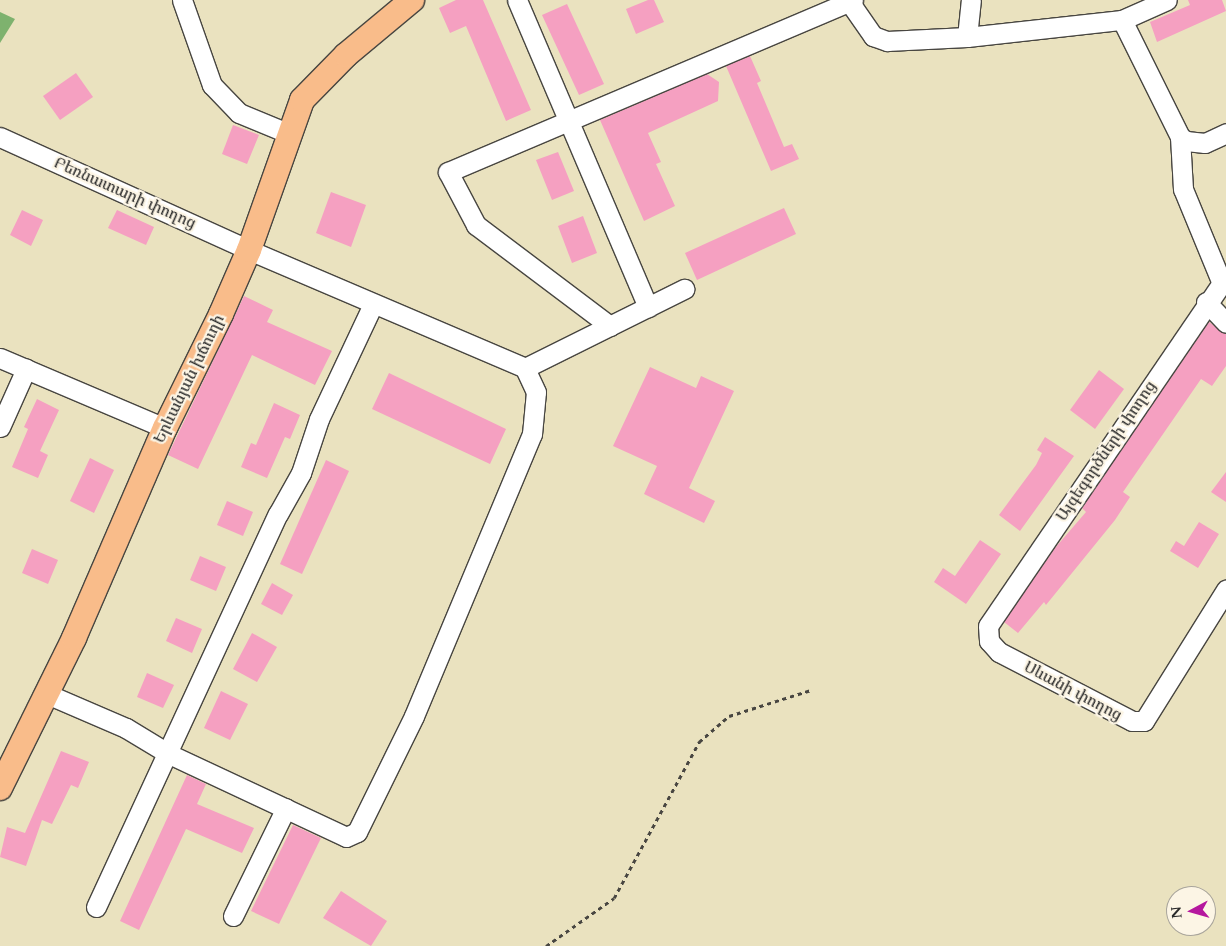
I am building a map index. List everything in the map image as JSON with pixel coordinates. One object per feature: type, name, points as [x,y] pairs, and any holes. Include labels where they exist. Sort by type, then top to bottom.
[{"type":"main road","name":"Երևանյան խճուղի","points":[[0,788],[47,694],[165,428],[249,250],[302,100],[346,55],[412,0]]},
{"type":"street","points":[[182,0],[212,85],[239,113],[290,134]]},
{"type":"street","points":[[517,0],[648,307]]},
{"type":"street","points":[[967,37],[971,0]]},
{"type":"street","points":[[610,326],[476,225],[448,172],[850,1],[872,36],[887,41],[967,37],[1122,20],[1167,0]]},
{"type":"street","points":[[1122,20],[1180,137],[1183,189],[1223,279]]},
{"type":"street","points":[[1180,137],[1186,141],[1204,143],[1226,133]]},
{"type":"street","name":"Բեռնատարի փողոց","points":[[0,137],[249,250],[525,368]]},
{"type":"street","name":"Այգեգործների փողոց","points":[[988,626],[1223,279]]},
{"type":"street","points":[[47,694],[126,728],[169,754],[346,837],[357,832],[414,716],[532,434],[536,392],[525,368],[684,289]]},
{"type":"street","points":[[1206,302],[1226,323]]},
{"type":"street","points":[[96,907],[169,754],[284,503],[301,473],[319,419],[373,304]]},
{"type":"street","points":[[0,358],[165,428]]},
{"type":"street","points":[[0,427],[26,369]]},
{"type":"street","name":"Սևանի փողոց","points":[[988,626],[989,641],[999,652],[1139,722],[1148,719],[1214,604],[1226,590]]},
{"type":"street","points":[[233,916],[286,808]]},
{"type":"path","points":[[546,946],[614,898],[699,742],[729,716],[811,690]]},
{"type":"green space","points":[[0,12],[15,19],[0,43]]},
{"type":"building","points":[[456,0],[483,0],[531,110],[506,121],[466,26],[450,33],[439,8]]},
{"type":"building","points":[[648,0],[654,0],[664,22],[636,34],[626,9]]},
{"type":"building","points":[[1188,0],[1222,0],[1226,11],[1157,42],[1150,22],[1190,5]]},
{"type":"building","points":[[567,4],[604,84],[579,95],[542,15]]},
{"type":"building","points":[[750,56],[761,81],[757,83],[784,147],[792,144],[799,159],[771,171],[726,66]]},
{"type":"building","points":[[76,73],[93,97],[60,120],[43,96]]},
{"type":"building","points":[[707,74],[719,82],[718,101],[648,133],[661,162],[656,164],[675,206],[644,221],[600,120]]},
{"type":"building","points":[[233,125],[259,135],[247,164],[222,154]]},
{"type":"building","points":[[558,152],[574,191],[552,200],[536,160]]},
{"type":"building","points":[[331,192],[366,205],[351,247],[316,233]]},
{"type":"building","points":[[784,208],[796,234],[697,280],[685,253]]},
{"type":"building","points":[[22,210],[43,220],[31,246],[10,235]]},
{"type":"building","points":[[117,210],[154,227],[146,245],[108,228]]},
{"type":"building","points":[[583,216],[597,253],[572,263],[558,226]]},
{"type":"building","points":[[244,296],[273,310],[267,322],[332,351],[315,385],[252,355],[198,469],[168,455]]},
{"type":"building","points":[[1209,322],[1226,334],[1226,366],[1212,386],[1201,379],[1123,492],[1130,497],[1115,520],[1046,605],[1044,602],[1018,633],[1004,622],[1055,548],[1086,512],[1082,508]]},
{"type":"building","points":[[650,367],[696,388],[701,376],[734,391],[689,488],[715,501],[704,523],[644,494],[657,466],[613,446]]},
{"type":"building","points":[[1099,370],[1124,389],[1095,429],[1070,410]]},
{"type":"building","points":[[389,373],[506,429],[490,464],[372,409]]},
{"type":"building","points":[[37,399],[59,410],[40,451],[48,455],[38,478],[12,467],[28,429],[24,427]]},
{"type":"building","points":[[274,403],[300,415],[290,439],[285,437],[267,478],[241,467],[251,443],[256,445]]},
{"type":"building","points":[[1045,437],[1074,456],[1020,531],[999,515],[1036,465],[1042,453],[1037,450]]},
{"type":"building","points":[[90,458],[114,470],[94,513],[70,501]]},
{"type":"building","points":[[326,460],[349,471],[302,574],[280,564]]},
{"type":"building","points":[[1226,472],[1226,502],[1211,492]]},
{"type":"building","points":[[227,501],[253,512],[243,536],[217,525]]},
{"type":"building","points":[[1199,522],[1219,534],[1198,568],[1170,551],[1176,541],[1184,546]]},
{"type":"building","points":[[980,540],[1001,554],[966,604],[934,582],[943,568],[955,576]]},
{"type":"building","points":[[32,549],[58,560],[48,584],[22,573]]},
{"type":"building","points":[[200,556],[226,567],[216,591],[190,580]]},
{"type":"building","points":[[272,583],[293,595],[282,615],[261,604]]},
{"type":"building","points":[[176,618],[202,629],[192,653],[166,641]]},
{"type":"building","points":[[252,633],[277,647],[257,682],[233,669]]},
{"type":"building","points":[[147,673],[174,685],[163,708],[137,697]]},
{"type":"building","points":[[221,691],[248,704],[230,740],[204,728]]},
{"type":"building","points":[[61,751],[89,762],[78,788],[71,785],[52,824],[42,820],[26,866],[0,857],[7,827],[25,833]]},
{"type":"building","points":[[187,775],[206,784],[197,804],[254,828],[242,853],[186,829],[139,930],[120,921]]},
{"type":"building","points":[[293,825],[321,838],[279,924],[251,911]]},
{"type":"building","points":[[341,891],[387,921],[371,946],[323,918]]}]
